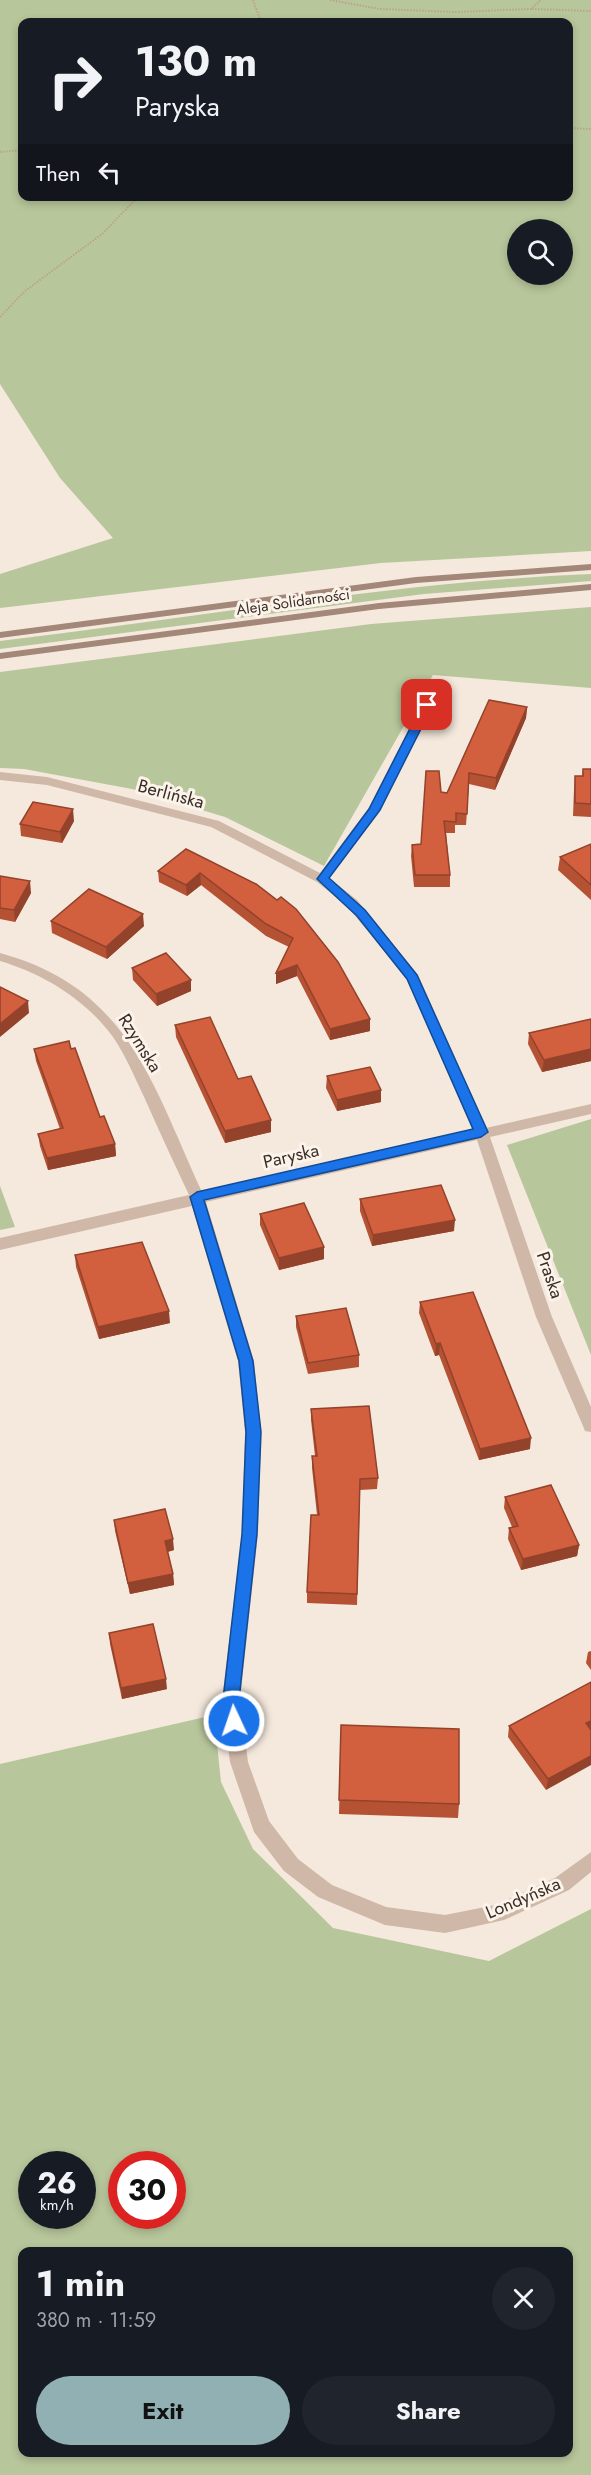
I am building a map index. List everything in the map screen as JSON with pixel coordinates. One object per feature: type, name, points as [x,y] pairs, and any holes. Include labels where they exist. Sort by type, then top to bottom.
[{"type":"main road","name":"Aleja Solidarności","points":[[0,635],[416,580],[591,567]]},
{"type":"main road","name":"Aleja Solidarności","points":[[0,656],[379,606],[591,587]]},
{"type":"street","points":[[322,879],[374,810],[438,684]]},
{"type":"street","name":"Berlińska","points":[[0,776],[46,782],[215,824],[322,879],[358,910],[413,978],[481,1132]]},
{"type":"street","name":"Rzymska","points":[[0,957],[28,966],[67,986],[93,1007],[118,1034],[136,1065],[197,1197]]},
{"type":"street","name":"Paryska","points":[[0,1244],[481,1132],[591,1109]]},
{"type":"street","name":"Praska","points":[[481,1132],[544,1317],[591,1426]]},
{"type":"street","name":"Londyńska","points":[[197,1197],[246,1361],[253,1432],[250,1534],[231,1700],[239,1762],[261,1826],[291,1865],[325,1891],[385,1916],[445,1924],[496,1914],[562,1884],[591,1861]]},
{"type":"path","points":[[253,0],[260,18]]},
{"type":"path","points":[[330,0],[364,9],[472,12],[531,9],[591,11]]},
{"type":"path","points":[[531,9],[541,0]]},
{"type":"path","points":[[573,128],[591,129]]},
{"type":"path","points":[[0,152],[18,150]]},
{"type":"path","points":[[0,317],[25,291],[102,234],[134,201]]},
{"type":"green space","points":[[0,0],[591,0],[591,551],[381,563],[0,608],[0,574],[113,538],[60,478],[0,384]]},
{"type":"green space","points":[[591,574],[591,581],[424,594],[0,649],[0,641],[295,602],[517,578]]},
{"type":"green space","points":[[591,607],[591,688],[433,675],[324,866],[225,817],[132,789],[24,769],[0,768],[0,672],[371,624]]},
{"type":"green space","points":[[591,1119],[591,1355],[507,1145]]},
{"type":"green space","points":[[0,1186],[15,1227],[0,1230]]},
{"type":"green space","points":[[214,1715],[221,1782],[253,1849],[333,1928],[489,1961],[591,1909],[591,2475],[0,2475],[0,1764]]},
{"type":"building","points":[[489,700],[527,707],[496,778],[469,773],[467,814],[456,813],[456,822],[444,821],[450,875],[415,875],[412,845],[421,844],[426,771],[439,771],[441,792],[447,793]]},
{"type":"building","points":[[583,769],[591,769],[591,804],[575,803],[575,776],[583,776]]},
{"type":"building","points":[[33,802],[73,809],[60,832],[20,824]]},
{"type":"building","points":[[591,844],[591,885],[560,857]]},
{"type":"building","points":[[186,849],[256,884],[277,900],[281,897],[296,909],[338,962],[370,1019],[330,1029],[297,965],[276,973],[293,938],[266,924],[200,873],[186,885],[158,871]]},
{"type":"building","points":[[0,876],[30,881],[14,910],[0,908]]},
{"type":"building","points":[[89,889],[143,914],[106,947],[51,921]]},
{"type":"building","points":[[166,953],[191,980],[156,994],[132,968]]},
{"type":"building","points":[[0,987],[28,1001],[0,1024]]},
{"type":"building","points":[[210,1017],[238,1079],[251,1076],[271,1120],[225,1131],[175,1025]]},
{"type":"building","points":[[591,1019],[591,1049],[544,1060],[529,1033]]},
{"type":"building","points":[[69,1041],[71,1049],[75,1048],[100,1117],[104,1116],[115,1144],[47,1158],[38,1134],[63,1128],[34,1049]]},
{"type":"building","points":[[370,1067],[381,1090],[337,1100],[327,1076]]},
{"type":"building","points":[[441,1185],[455,1220],[373,1235],[360,1199]]},
{"type":"building","points":[[304,1203],[324,1247],[279,1258],[260,1214]]},
{"type":"building","points":[[142,1242],[169,1311],[98,1327],[75,1255]]},
{"type":"building","points":[[473,1292],[531,1438],[480,1449],[440,1343],[436,1344],[420,1302]]},
{"type":"building","points":[[346,1308],[359,1355],[308,1363],[296,1316]]},
{"type":"building","points":[[369,1406],[378,1478],[360,1479],[357,1594],[307,1592],[311,1515],[319,1515],[312,1456],[317,1456],[311,1409]]},
{"type":"building","points":[[551,1485],[579,1545],[523,1559],[509,1528],[518,1526],[505,1497]]},
{"type":"building","points":[[165,1509],[173,1539],[165,1541],[173,1574],[128,1583],[114,1520]]},
{"type":"building","points":[[153,1624],[166,1679],[121,1688],[109,1633]]},
{"type":"building","points":[[591,1682],[591,1721],[586,1723],[591,1730],[591,1756],[548,1779],[509,1726]]},
{"type":"building","points":[[341,1725],[459,1729],[459,1804],[339,1800]]},
{"type":"route","points":[[234,1721],[231,1700],[250,1534],[253,1432],[246,1361],[197,1197],[481,1132],[413,978],[352,903],[322,879],[374,810],[427,705]]}]
